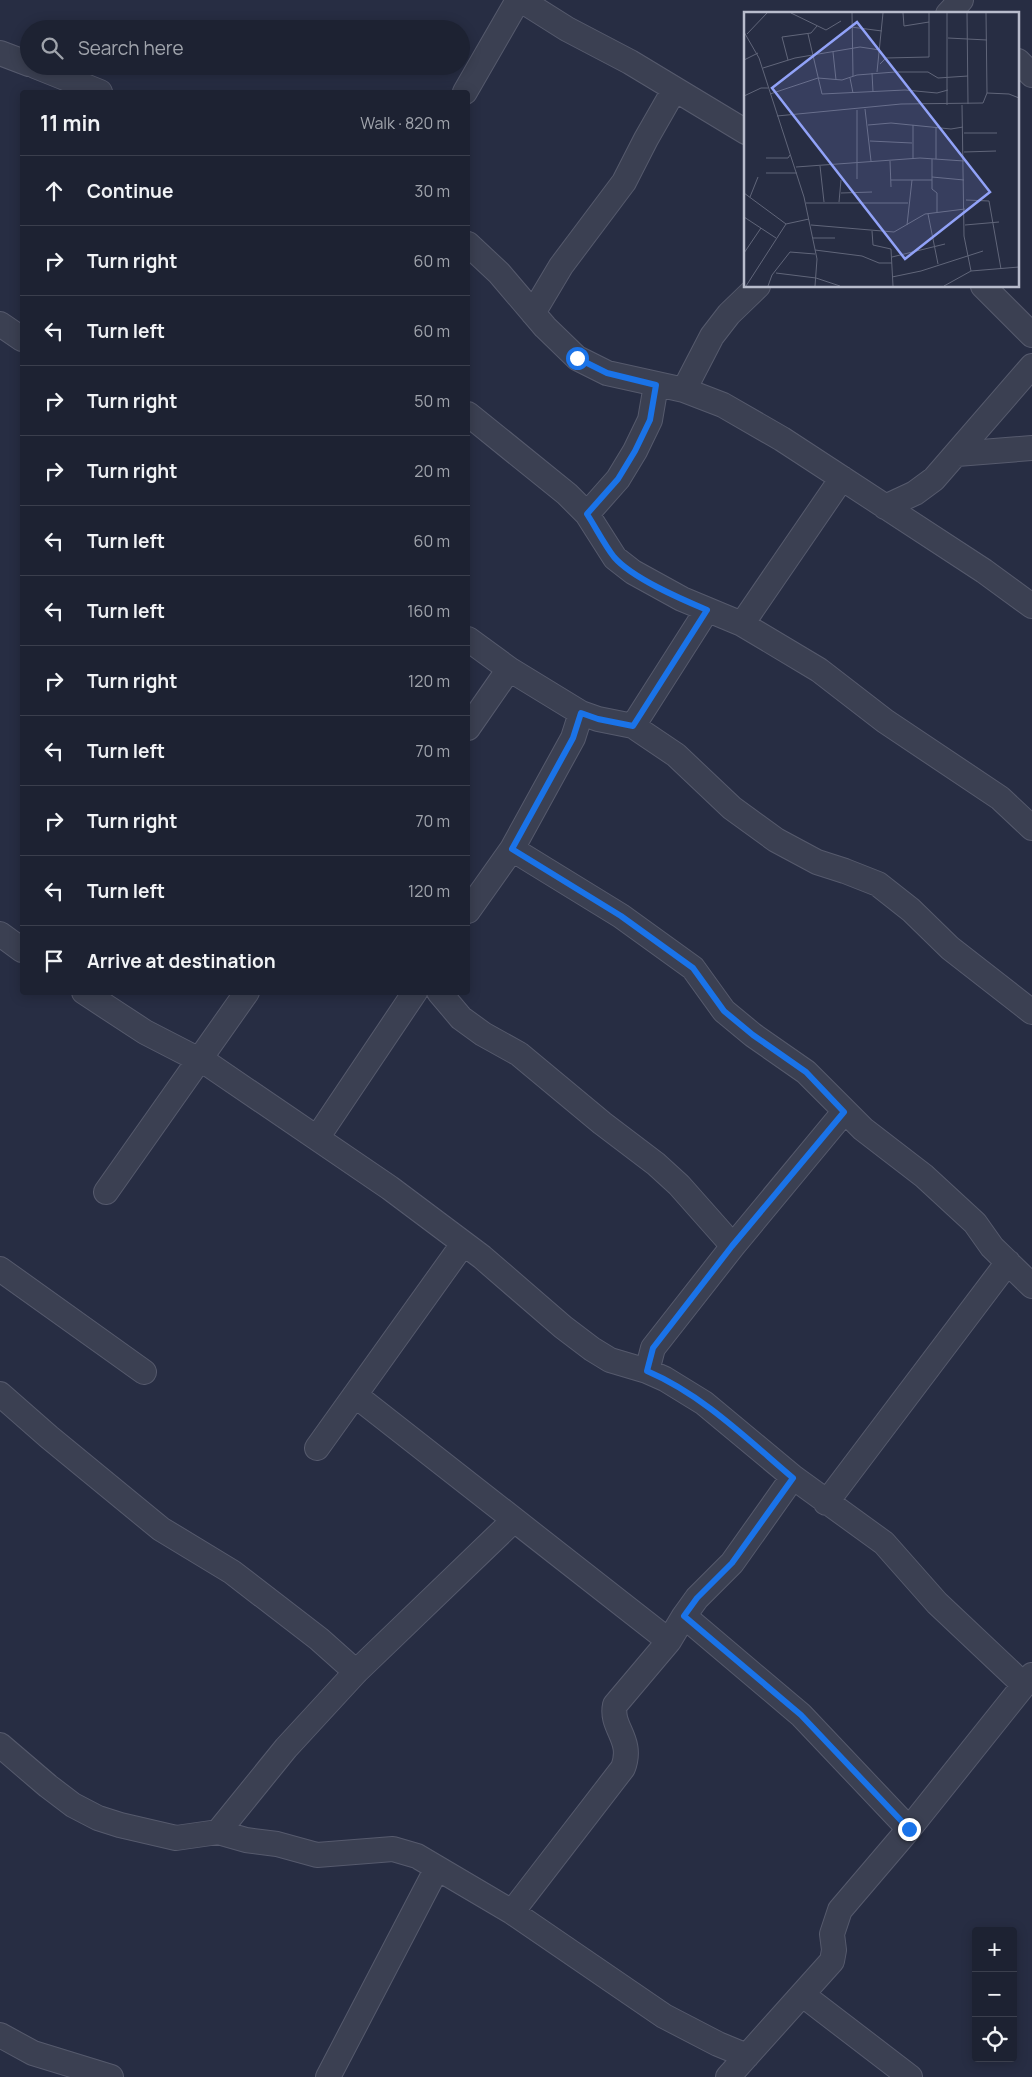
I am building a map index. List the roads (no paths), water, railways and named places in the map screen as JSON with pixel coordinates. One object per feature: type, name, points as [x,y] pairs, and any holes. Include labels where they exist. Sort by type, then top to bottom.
[{"type":"street","points":[[466,90],[520,0],[567,29],[630,62],[744,131]]},
{"type":"street","points":[[0,53],[20,61]]},
{"type":"street","points":[[1020,63],[1032,75]]},
{"type":"street","points":[[58,75],[95,90]]},
{"type":"street","points":[[533,313],[560,266],[624,182],[674,90]]},
{"type":"street","points":[[470,246],[499,273],[533,313],[577,358],[607,373],[684,390],[723,405],[782,439],[842,478],[984,571],[1032,606]]},
{"type":"street","points":[[684,390],[712,336],[729,314],[756,288]]},
{"type":"street","points":[[985,288],[1032,335]]},
{"type":"street","points":[[0,324],[20,338]]},
{"type":"street","points":[[885,507],[916,493],[928,484],[1030,378]]},
{"type":"street","points":[[587,514],[618,479],[635,451],[650,420],[656,385]]},
{"type":"street","points":[[470,416],[567,494],[587,514],[615,558],[633,572],[682,599],[742,624],[820,670],[885,721],[1000,798],[1032,828]]},
{"type":"street","points":[[957,454],[1032,448]]},
{"type":"street","points":[[742,624],[842,478]]},
{"type":"street","points":[[633,726],[707,610]]},
{"type":"street","points":[[470,640],[509,669],[581,713],[598,719],[633,726],[676,755],[732,808],[776,840],[817,862],[846,870],[878,884],[911,910],[950,948],[1032,1012]]},
{"type":"street","points":[[470,725],[509,669]]},
{"type":"street","points":[[470,908],[512,849],[573,738],[581,713]]},
{"type":"street","points":[[512,849],[621,916],[693,968],[724,1011],[753,1035],[806,1072],[863,1129],[924,1176],[975,1223],[992,1247],[1032,1286]]},
{"type":"street","points":[[0,934],[20,949]]},
{"type":"street","points":[[89,995],[145,1032],[211,1066],[390,1188],[494,1267],[563,1327],[592,1349],[610,1360],[647,1371],[665,1379],[704,1403],[793,1478],[884,1543],[937,1603],[1028,1680],[909,1829],[840,1910],[832,1934],[834,1950],[832,1961],[728,2077]]},
{"type":"street","points":[[106,1192],[245,995]]},
{"type":"street","points":[[316,1138],[414,995]]},
{"type":"street","points":[[442,995],[461,1018],[483,1034],[519,1054],[602,1123],[656,1164],[679,1185],[732,1246]]},
{"type":"street","points":[[647,1371],[653,1348],[732,1246],[844,1112]]},
{"type":"street","points":[[317,1448],[463,1244]]},
{"type":"street","points":[[826,1503],[1008,1262]]},
{"type":"street","points":[[0,1269],[144,1372]]},
{"type":"street","points":[[0,1394],[49,1438],[161,1529],[232,1572],[319,1639],[356,1672]]},
{"type":"street","points":[[354,1395],[669,1641]]},
{"type":"street","points":[[512,1912],[623,1768],[627,1758],[626,1742],[614,1714],[615,1705],[669,1641],[697,1598],[732,1563],[793,1478]]},
{"type":"street","points":[[218,1832],[286,1748],[356,1672],[514,1520]]},
{"type":"street","points":[[684,1616],[801,1715],[909,1829]]},
{"type":"street","points":[[0,1745],[48,1786],[74,1805],[98,1818],[129,1828],[176,1838],[218,1832],[246,1840],[277,1844],[317,1855],[393,1849],[417,1856],[512,1912],[664,2016],[746,2056]]},
{"type":"street","points":[[328,2077],[437,1868]]},
{"type":"street","points":[[803,1995],[910,2077]]},
{"type":"street","points":[[0,2035],[33,2052],[110,2077]]}]
